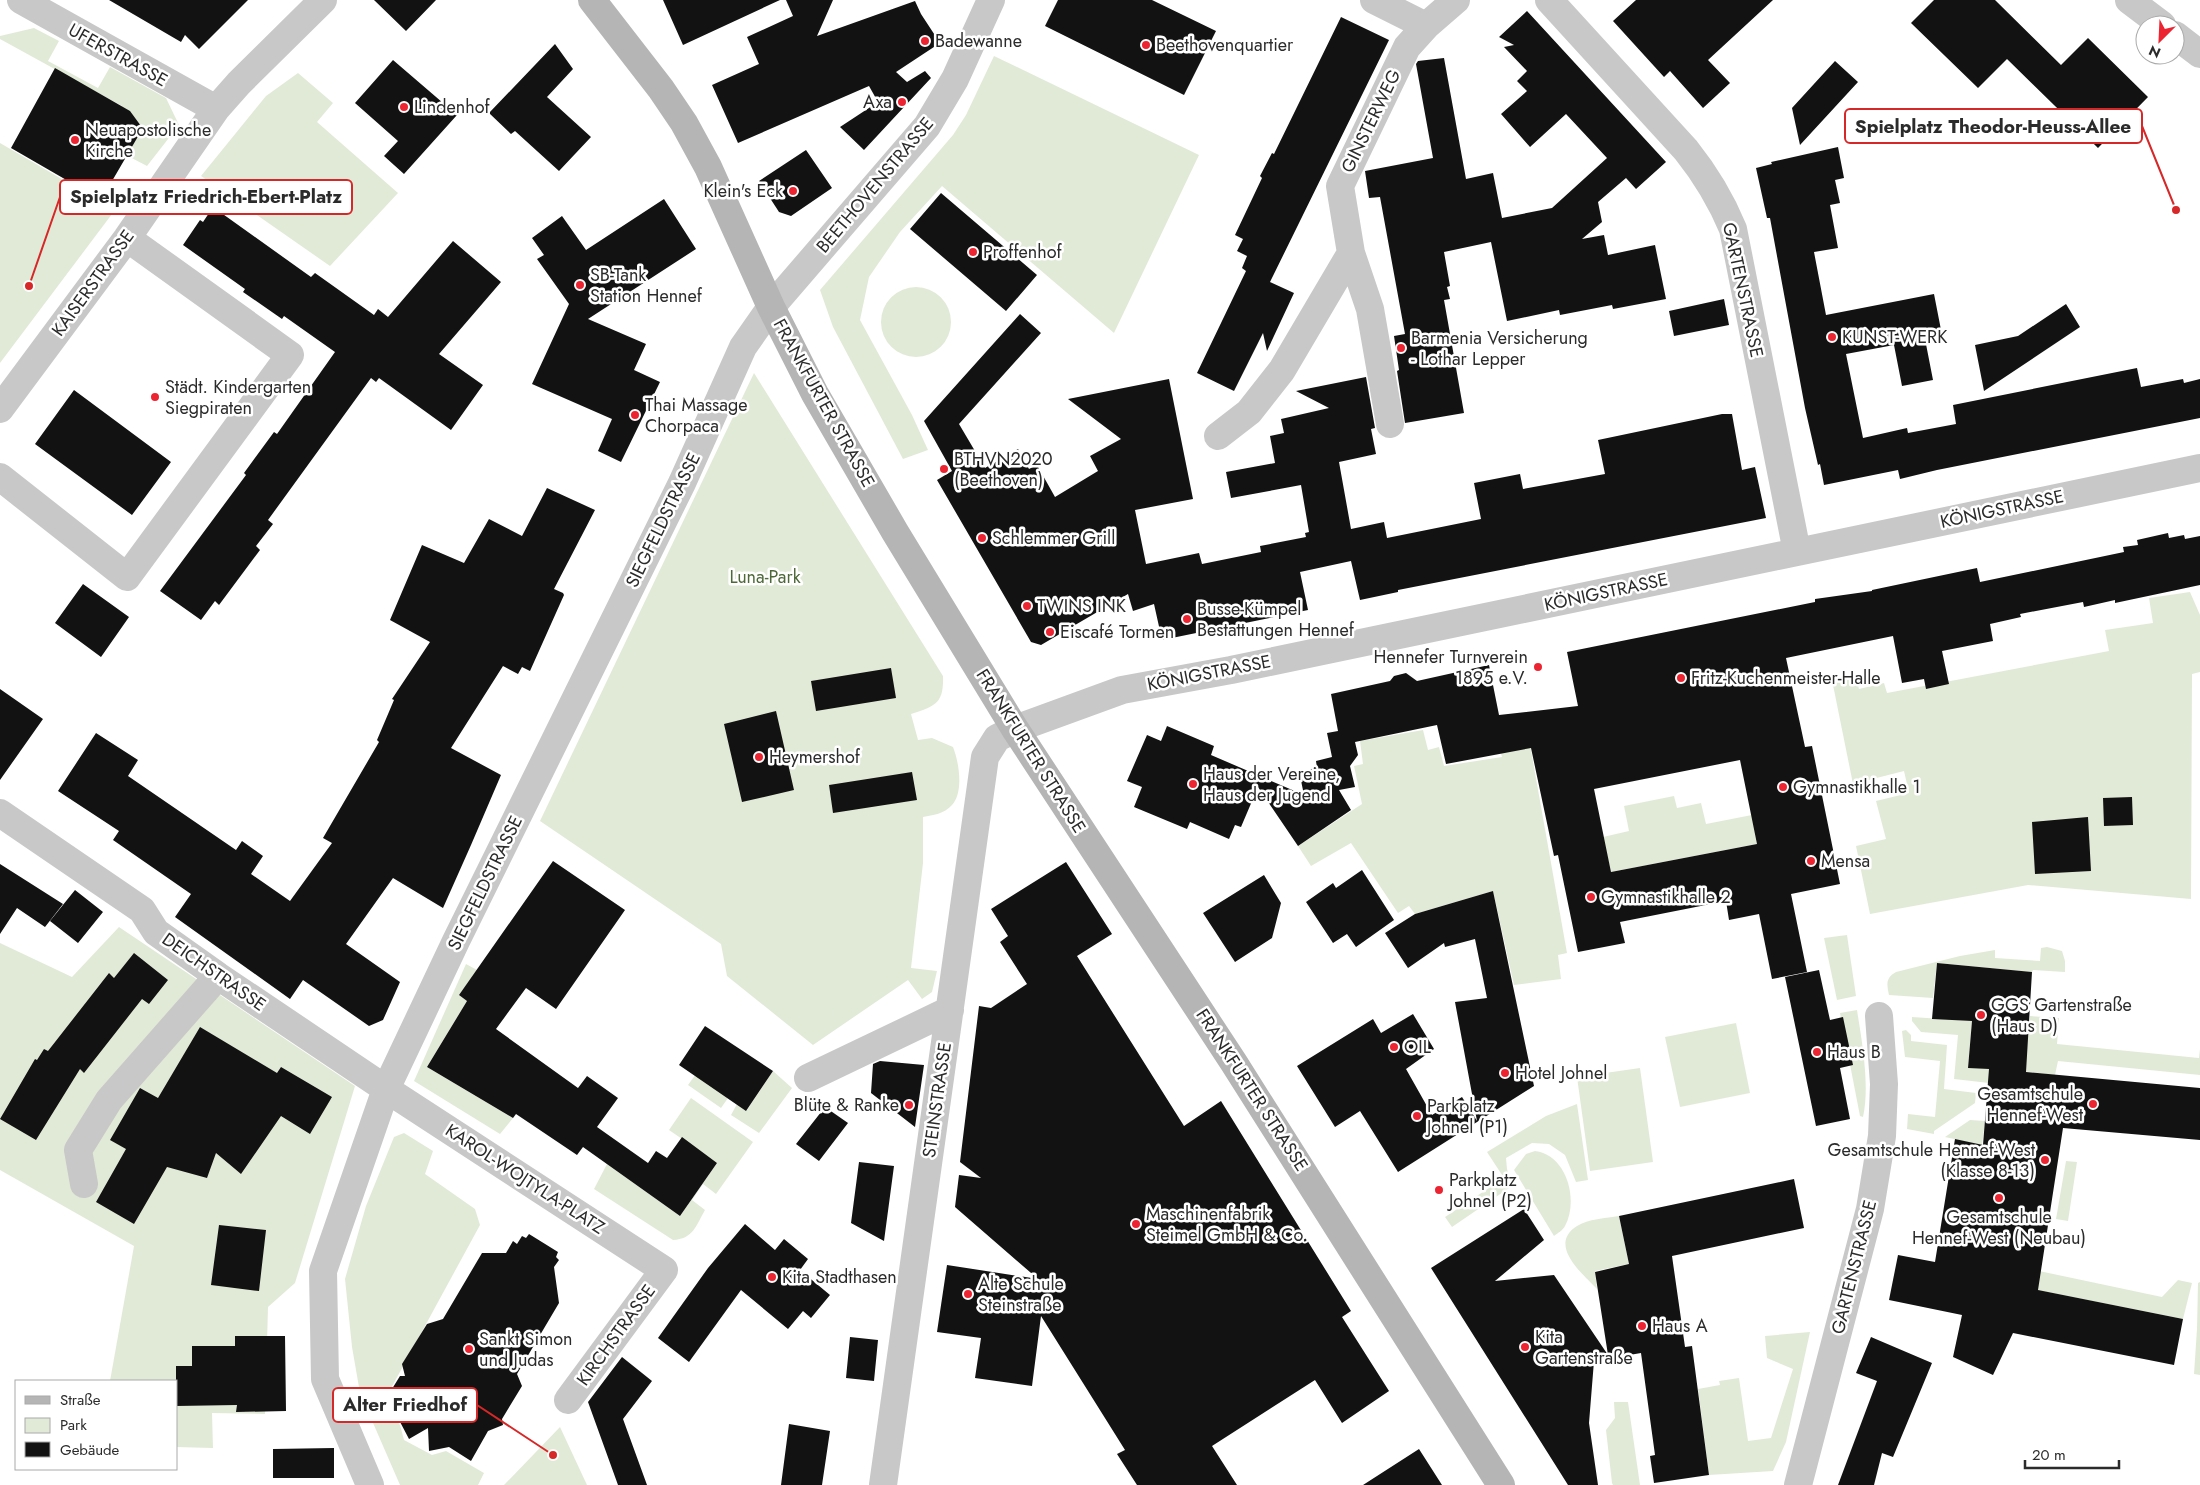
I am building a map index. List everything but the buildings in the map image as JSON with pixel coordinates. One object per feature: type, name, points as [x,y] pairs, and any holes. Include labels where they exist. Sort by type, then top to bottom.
[{"type":"main road","name":"FRANKFURTER STRASSE","points":[[592,0],[661,88],[684,123],[708,167],[772,307],[815,394],[894,532],[1015,729],[1244,1079],[1501,1485]]},
{"type":"street","name":"UFERSTRASSE","points":[[21,0],[216,109]]},
{"type":"street","name":"KAISERSTRASSE","points":[[0,409],[126,238],[216,109],[239,83],[323,0]]},
{"type":"street","name":"BEETHOVENSTRASSE","points":[[772,307],[927,126],[954,79],[991,0]]},
{"type":"street","points":[[1374,0],[1426,26]]},
{"type":"street","name":"GINSTERWEG","points":[[1390,424],[1370,309],[1351,253],[1340,186],[1407,47],[1426,26],[1456,0]]},
{"type":"street","name":"GARTENSTRASSE","points":[[1549,0],[1686,150],[1707,177],[1722,204],[1733,229],[1796,552]]},
{"type":"street","points":[[2129,0],[2149,15]]},
{"type":"street","points":[[2185,43],[2200,54]]},
{"type":"street","points":[[0,477],[126,576],[290,354],[126,238]]},
{"type":"street","points":[[1218,436],[1249,412],[1282,370],[1351,253]]},
{"type":"street","name":"SIEGFELDSTRASSE","points":[[370,1485],[325,1379],[323,1271],[386,1089],[456,941],[682,483],[743,347],[772,307]]},
{"type":"street","name":"KÖNIGSTRASSE","points":[[1015,729],[1122,690],[1232,670],[2200,468]]},
{"type":"street","name":"STEINSTRASSE","points":[[883,1485],[985,757],[997,738],[1015,729]]},
{"type":"street","name":"DEICHSTRASSE","points":[[0,813],[142,910],[156,932],[386,1089]]},
{"type":"street","points":[[84,1184],[78,1150],[109,1100],[218,976]]},
{"type":"street","points":[[808,1078],[950,1010]]},
{"type":"street","name":"GARTENSTRASSE","points":[[1798,1485],[1870,1209],[1882,1136],[1884,1084],[1879,1016]]},
{"type":"street","name":"KAROL-WOJTYLA-PLATZ","points":[[386,1089],[664,1270]]},
{"type":"street","name":"KIRCHSTRASSE","points":[[568,1400],[664,1270]]},
{"type":"green space","points":[[34,28],[59,41],[48,61],[98,88],[110,67],[166,98],[179,125],[147,166],[126,155],[140,133],[141,126],[135,118],[120,109],[122,106],[0,39],[0,36]]},
{"type":"green space","points":[[994,56],[1199,155],[1114,333],[942,186],[900,232],[869,277],[860,320],[912,415],[928,450],[903,459],[833,327],[820,290],[953,135],[966,115]]},
{"type":"green space","points":[[298,73],[333,103],[317,122],[398,193],[330,266],[201,176],[266,96]]},
{"type":"green space","points":[[0,143],[115,210],[0,363]]},
{"type":"green space","points":[[916,287],[929,290],[941,297],[948,309],[951,322],[948,335],[941,347],[929,354],[916,357],[903,354],[891,347],[884,335],[881,322],[884,309],[891,297],[903,290]]},
{"type":"green space","name":"Luna-Park","points":[[754,373],[943,676],[940,698],[932,706],[911,714],[918,740],[932,738],[953,747],[959,777],[958,793],[952,805],[942,812],[923,817],[923,863],[911,968],[937,971],[932,992],[922,999],[908,980],[813,1045],[727,976],[721,944],[540,821]]},
{"type":"green space","points":[[2190,592],[2200,615],[2200,672],[2192,674],[2191,899],[2028,885],[1870,914],[1856,846],[1886,839],[1876,801],[1909,793],[1904,771],[1853,784],[1832,680],[1855,675],[1859,689],[1884,683],[1887,693],[2109,651],[2105,630],[2153,623],[2149,598]]},
{"type":"green space","points":[[1423,730],[1428,750],[1439,747],[1444,766],[1502,757],[1498,743],[1529,739],[1567,953],[1558,955],[1561,979],[1514,985],[1493,891],[1415,914],[1409,906],[1398,913],[1351,843],[1311,866],[1298,846],[1362,804],[1354,766],[1363,764],[1360,741]]},
{"type":"green space","points":[[1674,796],[1677,808],[1701,803],[1706,824],[1752,815],[1757,844],[1611,872],[1603,837],[1629,831],[1624,806]]},
{"type":"green space","points":[[119,927],[355,1086],[295,1283],[268,1307],[265,1414],[212,1413],[213,1448],[178,1447],[178,1380],[110,1380],[134,1246],[0,1170],[0,943],[72,977]]},
{"type":"green space","points":[[1847,935],[1856,996],[1837,1000],[1824,938]]},
{"type":"green space","points":[[2047,947],[2062,951],[2065,961],[2065,972],[2033,970],[2032,972],[1937,963],[1933,998],[1889,995],[1888,979],[1896,972],[1960,956],[1995,950],[1995,958],[2040,961],[2041,948]]},
{"type":"green space","points":[[466,964],[477,970],[459,995],[467,1001],[427,1067],[513,1118],[500,1134],[414,1081]]},
{"type":"green space","points":[[1857,1010],[1863,1049],[1866,1091],[1863,1117],[1860,1116],[1840,1013]]},
{"type":"green space","points":[[2030,1016],[2059,1018],[2057,1044],[2199,1058],[2200,1049],[2200,1075],[2058,1061],[2055,1075],[2020,1071],[2027,1048]]},
{"type":"green space","points":[[1912,1017],[1972,1021],[1968,1067],[1990,1069],[1989,1083],[1954,1079],[1958,1035],[1921,1032],[1912,1021]]},
{"type":"green space","points":[[1736,1023],[1750,1093],[1680,1107],[1665,1037]]},
{"type":"green space","points":[[1906,1030],[1911,1035],[1911,1041],[1947,1045],[1944,1089],[1976,1093],[1975,1103],[1934,1131],[1934,1134],[1907,1129],[1908,1114],[1935,1117],[1940,1061],[1905,1057],[1902,1031]]},
{"type":"green space","points":[[706,1060],[728,1098],[721,1108],[688,1085]]},
{"type":"green space","points":[[1640,1068],[1653,1162],[1590,1171],[1577,1077]]},
{"type":"green space","points":[[773,1071],[792,1088],[759,1133],[731,1115],[737,1104],[747,1110]]},
{"type":"green space","points":[[691,1098],[753,1142],[716,1194],[703,1184],[692,1200],[705,1210],[690,1234],[673,1240],[594,1189],[607,1164],[680,1216],[717,1163],[669,1130]]},
{"type":"green space","points":[[1577,1104],[1588,1180],[1576,1182],[1565,1155],[1549,1144],[1532,1143],[1506,1158],[1512,1186],[1452,1227],[1445,1217],[1504,1178],[1487,1152],[1546,1116]]},
{"type":"green space","points":[[1970,1120],[1985,1121],[1982,1145],[1945,1137]]},
{"type":"green space","points":[[404,1133],[433,1151],[425,1174],[475,1209],[480,1225],[383,1403],[400,1425],[404,1440],[432,1455],[446,1451],[484,1473],[478,1485],[400,1485],[360,1393],[352,1347],[345,1279],[366,1206],[394,1137]]},
{"type":"green space","points":[[1535,1151],[1546,1154],[1555,1161],[1567,1180],[1570,1192],[1571,1204],[1569,1215],[1564,1227],[1554,1236],[1514,1170],[1526,1154]]},
{"type":"green space","points":[[2066,1161],[2077,1162],[2068,1221],[2056,1219]]},
{"type":"green space","points":[[1619,1216],[1629,1264],[1595,1271],[1597,1289],[1570,1259],[1565,1242],[1569,1234],[1581,1224],[1597,1219]]},
{"type":"green space","points":[[2006,1264],[2162,1297],[2178,1280],[2192,1283],[2183,1319],[2002,1283]]},
{"type":"green space","points":[[2200,1282],[2200,1375],[2194,1374],[2198,1283]]},
{"type":"green space","points":[[1810,1332],[1786,1442],[1773,1471],[1709,1475],[1698,1389],[1720,1385],[1719,1381],[1739,1378],[1748,1441],[1771,1438],[1793,1369],[1767,1358],[1765,1336]]},
{"type":"green space","points":[[1614,1402],[1628,1402],[1640,1485],[1613,1485],[1612,1483],[1606,1430],[1615,1418]]},
{"type":"green space","points":[[560,1427],[587,1485],[504,1485],[505,1484]]},
{"type":"place","name":"Badewanne","points":[[925,41]]},
{"type":"place","name":"Beethovenquartier","points":[[1146,45]]},
{"type":"place","name":"Axa","points":[[902,102]]},
{"type":"place","name":"Lindenhof","points":[[404,107]]},
{"type":"place","name":"Neuapostolische Kirche","points":[[75,140]]},
{"type":"place","name":"Klein's Eck","points":[[793,191]]},
{"type":"place","name":"Spielplatz Theodor-Heuss-Allee","points":[[2176,210]]},
{"type":"place","name":"Proffenhof","points":[[973,252]]},
{"type":"place","name":"SB-Tank Station Hennef","points":[[580,285]]},
{"type":"place","name":"Spielplatz Friedrich-Ebert-Platz","points":[[29,286]]},
{"type":"place","name":"KUNST-WERK","points":[[1832,337]]},
{"type":"place","name":"Barmenia Versicherung - Lothar Lepper","points":[[1401,348]]},
{"type":"place","name":"Städt. Kindergarten Siegpiraten","points":[[155,397]]},
{"type":"place","name":"Thai Massage Chorpaca","points":[[635,415]]},
{"type":"place","name":"BTHVN2020 (Beethoven)","points":[[944,469]]},
{"type":"place","name":"Schlemmer Grill","points":[[982,538]]},
{"type":"place","name":"TWINS INK","points":[[1027,606]]},
{"type":"place","name":"Busse-Kümpel Bestattungen Hennef","points":[[1187,619]]},
{"type":"place","name":"Eiscafé Tormen","points":[[1050,632]]},
{"type":"place","name":"Hennefer Turnverein 1895 e.V.","points":[[1538,667]]},
{"type":"place","name":"Fritz-Kuchenmeister-Halle","points":[[1681,678]]},
{"type":"place","name":"Heymershof","points":[[759,757]]},
{"type":"place","name":"Haus der Vereine, Haus der Jugend","points":[[1193,784]]},
{"type":"place","name":"Gymnastikhalle 1","points":[[1783,787]]},
{"type":"place","name":"Mensa","points":[[1811,861]]},
{"type":"place","name":"Gymnastikhalle 2","points":[[1591,897]]},
{"type":"place","name":"GGS Gartenstraße (Haus D)","points":[[1981,1015]]},
{"type":"place","name":"OIL","points":[[1394,1047]]},
{"type":"place","name":"Haus B","points":[[1817,1052]]},
{"type":"place","name":"Hotel Johnel","points":[[1505,1073]]},
{"type":"place","name":"Gesamtschule Hennef-West","points":[[2093,1104]]},
{"type":"place","name":"Blüte & Ranke","points":[[909,1105]]},
{"type":"place","name":"Parkplatz Johnel (P1)","points":[[1417,1116]]},
{"type":"place","name":"Gesamtschule Hennef-West (Klasse 8-13)","points":[[2045,1160]]},
{"type":"place","name":"Parkplatz Johnel (P2)","points":[[1439,1190]]},
{"type":"place","name":"Gesamtschule Hennef-West (Neubau)","points":[[1999,1198]]},
{"type":"place","name":"Maschinenfabrik Steimel GmbH & Co.","points":[[1136,1224]]},
{"type":"place","name":"Kita Stadthasen","points":[[772,1277]]},
{"type":"place","name":"Alte Schule Steinstraße","points":[[968,1294]]},
{"type":"place","name":"Haus A","points":[[1642,1326]]},
{"type":"place","name":"Kita Gartenstraße","points":[[1525,1347]]},
{"type":"place","name":"Sankt Simon und Judas","points":[[469,1349]]},
{"type":"place","name":"Alter Friedhof","points":[[553,1455]]}]
